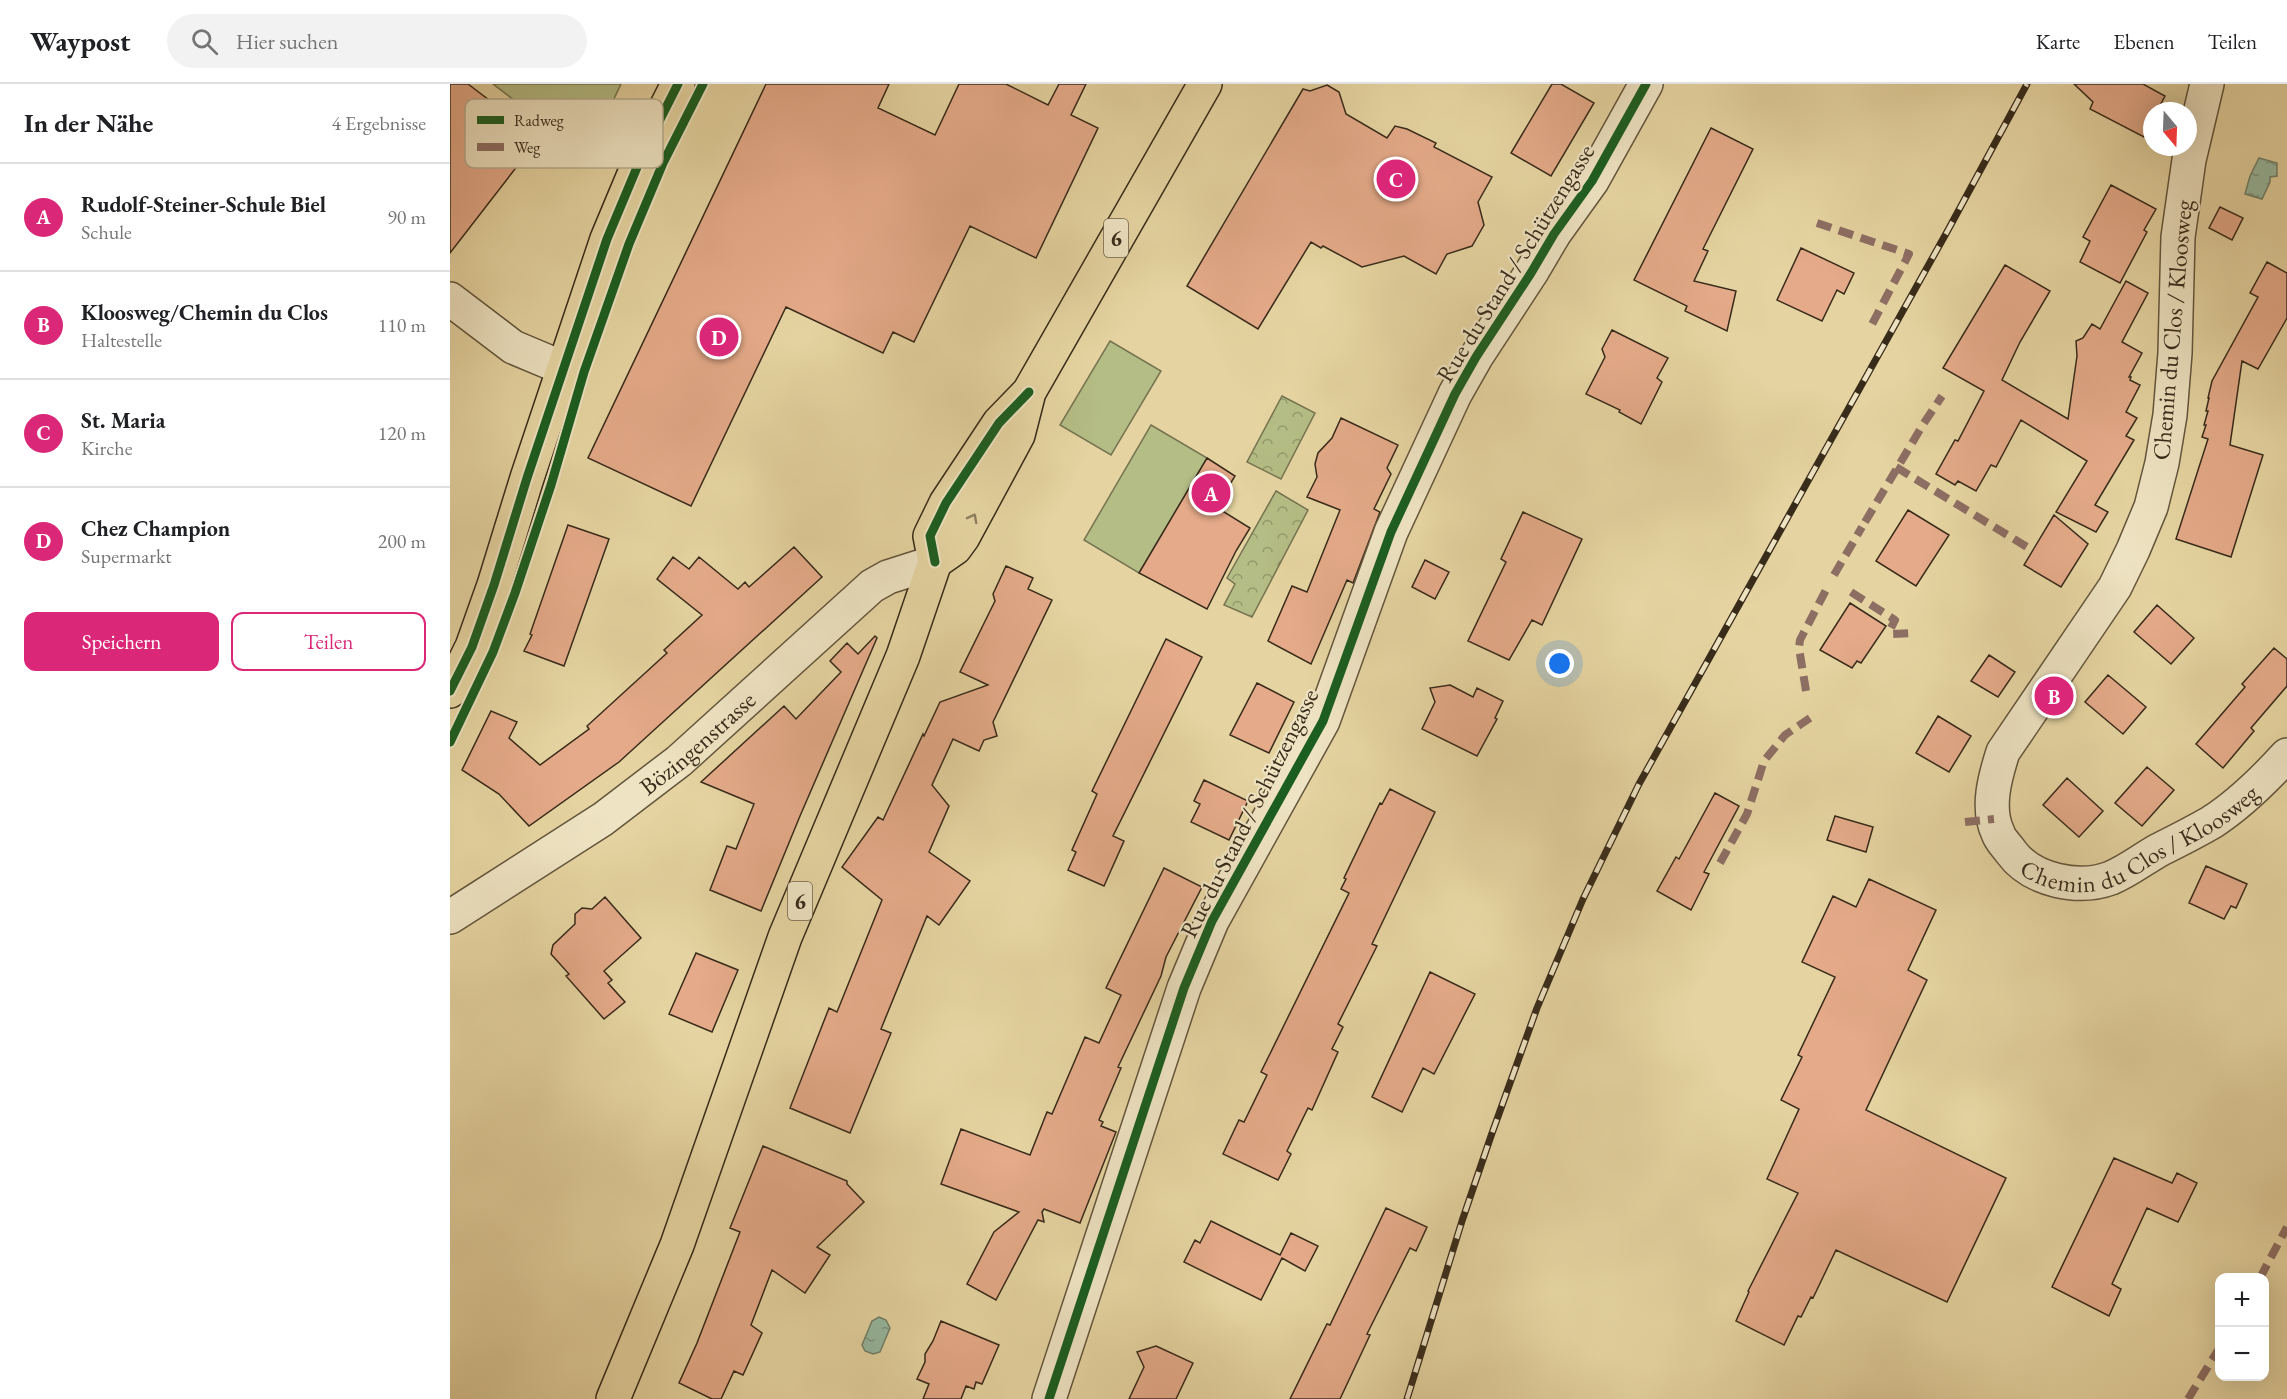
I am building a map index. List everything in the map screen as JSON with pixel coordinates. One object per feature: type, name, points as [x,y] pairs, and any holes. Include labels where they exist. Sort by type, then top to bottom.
[{"type":"main road","points":[[663,114],[678,84]]},
{"type":"main road","name":"6","points":[[613,1399],[677,1245],[785,937],[903,656],[935,562],[955,548],[963,537],[1018,435],[1029,392],[1205,84]]},
{"type":"main road","points":[[450,691],[472,647],[607,239],[637,168]]},
{"type":"street","name":"Rue du Stand / Schützengasse","points":[[1049,1399],[1184,988],[1212,921],[1323,721],[1391,532],[1455,394],[1554,234],[1592,181],[1646,84]]},
{"type":"street","name":"Chemin du Clos / Kloosweg","points":[[2207,84],[2189,160],[2178,237],[2175,353],[2170,415],[2162,463],[2151,507],[2115,587],[2003,752],[1995,776],[1994,819],[1998,834],[2013,855],[2039,874],[2062,882],[2091,882],[2109,879],[2213,821],[2248,794],[2287,755]]},
{"type":"street","points":[[450,299],[513,347],[563,368]]},
{"type":"street","name":"Bözingenstrasse","points":[[450,917],[603,819],[679,761],[872,586],[935,562]]},
{"type":"green space","points":[[493,84],[621,84],[614,99],[513,99]]},
{"type":"green space","points":[[1110,341],[1161,371],[1111,455],[1060,425]]},
{"type":"green space","points":[[1282,396],[1315,413],[1281,479],[1247,462]]},
{"type":"green space","points":[[1151,425],[1207,458],[1139,573],[1084,540]]},
{"type":"green space","points":[[1276,491],[1308,510],[1252,617],[1224,605],[1235,584],[1227,578]]},
{"type":"water","points":[[2259,158],[2277,163],[2277,176],[2270,177],[2262,199],[2245,194],[2250,176]]},
{"type":"water","points":[[879,1317],[886,1320],[890,1328],[880,1352],[873,1354],[865,1351],[862,1345],[872,1321]]},
{"type":"building","points":[[450,84],[468,84],[488,99],[465,99],[465,168],[516,168],[450,253]]},
{"type":"building","points":[[766,84],[889,84],[878,108],[935,135],[959,84],[1006,84],[1048,105],[1059,84],[1086,84],[1071,115],[1098,128],[1036,258],[970,226],[914,342],[893,332],[883,353],[786,307],[691,506],[588,458]]},
{"type":"building","points":[[1552,84],[1561,84],[1594,103],[1551,176],[1511,153]]},
{"type":"building","points":[[2074,84],[2143,84],[2165,96],[2162,102],[2143,102],[2143,136],[2090,109],[2093,102]]},
{"type":"building","points":[[1327,85],[1339,92],[1346,114],[1387,138],[1395,126],[1407,129],[1436,143],[1434,147],[1492,177],[1478,202],[1484,225],[1472,246],[1447,254],[1436,274],[1404,256],[1362,267],[1311,242],[1258,329],[1187,286],[1303,89],[1310,91]]},
{"type":"building","points":[[1711,128],[1753,149],[1703,249],[1708,251],[1694,281],[1736,291],[1727,331],[1685,311],[1687,306],[1634,280]]},
{"type":"building","points":[[2111,185],[2156,209],[2144,230],[2147,232],[2120,283],[2080,262],[2090,241],[2083,237]]},
{"type":"building","points":[[2220,207],[2243,218],[2232,240],[2209,228]]},
{"type":"building","points":[[1801,248],[1854,273],[1844,294],[1837,290],[1822,321],[1777,300]]},
{"type":"building","points":[[2267,262],[2287,273],[2287,318],[2258,369],[2242,361],[2230,445],[2263,455],[2231,557],[2176,539],[2208,439],[2202,437],[2206,425],[2204,425],[2212,381],[2258,297],[2250,293]]},
{"type":"building","points":[[2005,265],[2050,291],[2020,342],[2002,380],[2068,419],[2077,356],[2076,341],[2083,338],[2092,324],[2100,329],[2126,281],[2148,293],[2122,342],[2142,353],[2129,377],[2131,377],[2130,380],[2140,385],[2126,412],[2137,418],[2126,436],[2134,440],[2095,505],[2108,512],[2096,532],[2056,512],[2087,461],[2021,420],[1996,467],[1991,465],[1976,491],[1958,481],[1955,485],[1936,474],[1955,440],[1958,441],[1984,391],[1943,368]]},
{"type":"building","points":[[1612,330],[1668,358],[1657,378],[1662,382],[1641,424],[1619,412],[1620,410],[1586,394],[1605,357],[1602,349]]},
{"type":"building","points":[[1341,418],[1398,445],[1387,468],[1391,474],[1374,509],[1380,512],[1353,583],[1347,580],[1311,664],[1268,641],[1292,586],[1307,592],[1340,510],[1307,497],[1317,477],[1315,464],[1318,453],[1332,438]]},
{"type":"building","points":[[1207,458],[1235,476],[1216,507],[1250,528],[1207,609],[1139,573]]},
{"type":"building","points":[[1908,510],[1949,535],[1916,586],[1876,561]]},
{"type":"building","points":[[1523,512],[1582,539],[1542,625],[1532,620],[1509,660],[1468,641],[1506,562],[1501,559]]},
{"type":"building","points":[[2054,515],[2088,544],[2061,587],[2024,565]]},
{"type":"building","points":[[568,525],[609,539],[564,666],[524,651],[532,635],[530,634]]},
{"type":"building","points":[[794,547],[822,577],[619,762],[529,826],[499,794],[462,770],[491,711],[517,722],[509,738],[540,765],[589,729],[587,726],[667,653],[664,650],[702,615],[657,579],[673,557],[689,569],[699,557],[738,589],[745,582],[749,587]]},
{"type":"building","points":[[1425,560],[1449,572],[1435,599],[1412,587]]},
{"type":"building","points":[[1006,566],[1033,578],[1028,589],[1052,600],[993,722],[997,736],[984,740],[979,751],[953,739],[932,785],[949,806],[929,852],[970,881],[939,925],[927,916],[881,1029],[891,1033],[850,1133],[790,1108],[829,1008],[837,1012],[882,900],[842,867],[878,817],[883,820],[940,702],[988,685],[960,672],[995,601],[993,594]]},
{"type":"building","points":[[1850,603],[1886,626],[1861,663],[1857,661],[1852,668],[1820,650]]},
{"type":"building","points":[[2157,605],[2194,638],[2171,664],[2134,632]]},
{"type":"building","points":[[875,636],[877,638],[761,911],[710,890],[727,846],[736,849],[754,804],[701,782],[784,706],[796,719],[841,672],[830,661],[847,643],[858,654]]},
{"type":"building","points":[[1166,639],[1202,657],[1113,836],[1124,841],[1104,886],[1068,870],[1076,852],[1072,850],[1097,794],[1092,791]]},
{"type":"building","points":[[2274,648],[2287,659],[2287,686],[2251,728],[2254,731],[2223,768],[2196,744],[2245,687],[2242,684]]},
{"type":"building","points":[[1989,655],[2015,672],[1998,697],[1971,681]]},
{"type":"building","points":[[2108,675],[2146,707],[2123,734],[2085,702]]},
{"type":"building","points":[[1257,683],[1294,702],[1269,753],[1230,735]]},
{"type":"building","points":[[1450,685],[1473,697],[1477,688],[1503,701],[1495,718],[1497,719],[1477,756],[1422,729],[1435,702],[1430,688]]},
{"type":"building","points":[[1938,716],[1971,736],[1949,772],[1916,753]]},
{"type":"building","points":[[2147,767],[2174,790],[2142,826],[2115,803]]},
{"type":"building","points":[[2067,778],[2103,811],[2079,837],[2043,805]]},
{"type":"building","points":[[1204,780],[1248,801],[1229,840],[1191,822],[1200,804],[1194,801]]},
{"type":"building","points":[[1390,789],[1435,812],[1372,944],[1377,946],[1338,1024],[1343,1027],[1332,1049],[1338,1052],[1312,1110],[1308,1108],[1287,1151],[1291,1154],[1278,1180],[1223,1154],[1239,1120],[1244,1122],[1267,1075],[1261,1072],[1349,893],[1341,889],[1346,879],[1344,878],[1380,803],[1382,804]]},
{"type":"building","points":[[1715,793],[1739,806],[1704,872],[1709,874],[1691,910],[1657,891],[1676,857],[1679,859]]},
{"type":"building","points":[[1835,816],[1873,827],[1866,852],[1827,840]]},
{"type":"building","points":[[2206,866],[2247,884],[2236,908],[2231,906],[2224,919],[2189,903]]},
{"type":"building","points":[[1164,868],[1202,887],[1166,957],[1161,976],[1118,1067],[1121,1068],[1099,1120],[1103,1122],[1101,1126],[1116,1132],[1080,1223],[1044,1209],[1042,1212],[1044,1222],[1038,1220],[996,1300],[967,1284],[994,1232],[1019,1212],[941,1184],[961,1129],[1030,1155],[1047,1112],[1052,1114],[1085,1037],[1099,1043],[1121,995],[1106,988]]},
{"type":"building","points":[[1869,879],[1936,910],[1908,970],[1927,980],[1866,1110],[2006,1178],[1947,1302],[1836,1250],[1813,1298],[1811,1297],[1801,1317],[1798,1316],[1784,1345],[1736,1321],[1748,1291],[1798,1193],[1767,1179],[1799,1109],[1781,1100],[1802,1057],[1798,1055],[1835,977],[1802,962],[1833,896],[1856,907]]},
{"type":"building","points":[[605,897],[641,938],[604,971],[612,980],[608,983],[625,1002],[604,1019],[566,976],[569,974],[551,954],[553,945],[575,924],[575,914],[582,908],[592,909]]},
{"type":"building","points":[[696,953],[738,970],[712,1032],[669,1014]]},
{"type":"building","points":[[1430,972],[1475,994],[1434,1074],[1423,1068],[1402,1112],[1372,1097]]},
{"type":"building","points":[[763,1146],[847,1181],[847,1184],[864,1202],[817,1247],[830,1255],[805,1293],[772,1270],[751,1325],[762,1333],[743,1375],[734,1371],[721,1399],[712,1399],[679,1383],[740,1232],[730,1228]]},
{"type":"building","points":[[2114,1158],[2172,1183],[2177,1173],[2197,1183],[2178,1222],[2147,1208],[2112,1284],[2121,1289],[2109,1316],[2052,1287]]},
{"type":"building","points":[[1386,1208],[1427,1227],[1416,1251],[1410,1248],[1367,1334],[1370,1335],[1340,1399],[1290,1399],[1327,1324],[1330,1325]]},
{"type":"building","points":[[1211,1221],[1280,1255],[1291,1233],[1318,1246],[1305,1271],[1282,1258],[1261,1300],[1184,1262],[1195,1240],[1200,1243]]},
{"type":"building","points":[[941,1321],[999,1345],[982,1384],[976,1382],[974,1389],[966,1386],[961,1399],[923,1399],[929,1384],[917,1379],[925,1362],[925,1354]]},
{"type":"building","points":[[1156,1346],[1193,1363],[1176,1399],[1129,1399],[1144,1367],[1137,1352]]},
{"type":"railway","points":[[1407,1399],[1491,1136],[1537,1008],[1583,899],[1639,784],[2027,84]]},
{"type":"marked path","points":[[1817,223],[1909,254],[1869,330]]},
{"type":"marked path","points":[[1924,423],[1942,396]]},
{"type":"marked path","points":[[1865,522],[1921,428]]},
{"type":"marked path","points":[[1896,467],[2027,547]]},
{"type":"marked path","points":[[1834,575],[1862,527]]},
{"type":"marked path","points":[[1806,691],[1799,648],[1800,640],[1828,586]]},
{"type":"marked path","points":[[1851,592],[1895,620],[1890,630],[1892,634],[1911,633]]},
{"type":"marked path","points":[[1720,863],[1747,814],[1764,761],[1785,735],[1810,718]]},
{"type":"marked path","points":[[1965,822],[1994,819]]},
{"type":"marked path","points":[[2263,1273],[2287,1227]]},
{"type":"marked path","points":[[2188,1399],[2215,1355]]},
{"type":"cycle path","points":[[663,114],[678,84]]},
{"type":"cycle path","points":[[663,163],[703,84]]},
{"type":"cycle path","points":[[1049,1399],[1184,988],[1212,921],[1323,721],[1391,532],[1455,394],[1554,234],[1592,181],[1646,84]]},
{"type":"cycle path","points":[[450,691],[472,647],[607,239],[637,168]]},
{"type":"cycle path","points":[[450,742],[493,652],[515,593],[551,485],[584,372],[629,244],[661,168]]},
{"type":"cycle path","points":[[935,562],[930,536],[946,503],[999,423],[1029,392]]},
{"type":"place","name":"St. Maria","points":[[1396,179]]},
{"type":"place","name":"Chez Champion","points":[[719,337]]},
{"type":"place","name":"Rudolf-Steiner-Schule Biel","points":[[1211,493]]},
{"type":"place","name":"Kloosweg/Chemin du Clos","points":[[2054,696]]}]
